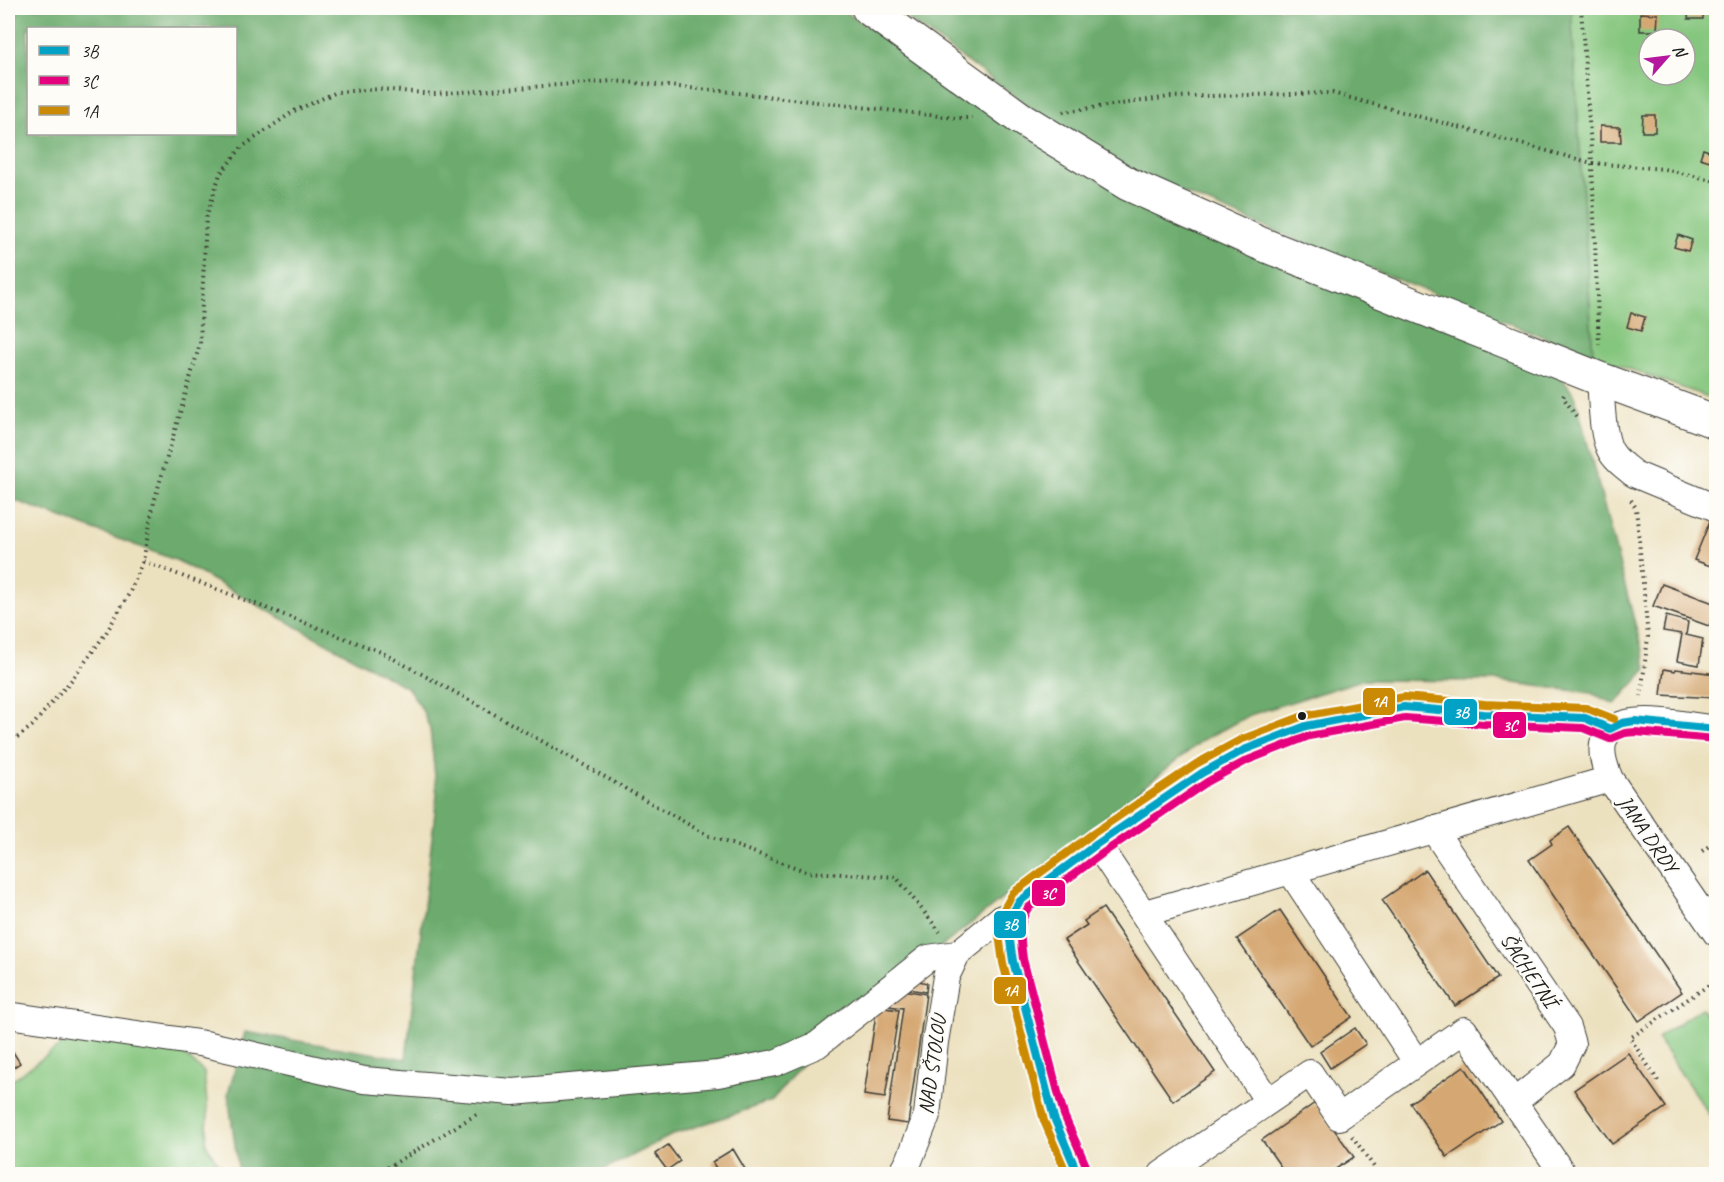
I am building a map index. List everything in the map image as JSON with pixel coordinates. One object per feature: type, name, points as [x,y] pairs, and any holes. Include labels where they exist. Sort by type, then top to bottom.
[{"type":"main road","points":[[868,8],[1020,118],[1128,184],[1248,238],[1587,374],[1716,422]]},
{"type":"street","points":[[1587,374],[1610,451],[1623,466],[1634,474],[1716,508]]},
{"type":"street","points":[[1078,1174],[1054,1118],[1013,961],[1009,934],[1011,915],[1020,901],[1097,844],[1202,772],[1244,750],[1306,726],[1404,707],[1484,714],[1585,718],[1610,729],[1622,723],[1635,721],[1716,729]]},
{"type":"street","name":"JANA DRDY","points":[[1610,729],[1603,745],[1605,769],[1610,779],[1716,933]]},
{"type":"street","points":[[1144,913],[1610,779]]},
{"type":"street","name":"ŠACHETNÍ","points":[[1433,829],[1567,1026],[1572,1044],[1562,1064],[1514,1102]]},
{"type":"street","points":[[1097,844],[1268,1101]]},
{"type":"street","points":[[1291,872],[1417,1063]]},
{"type":"street","points":[[8,1015],[205,1044],[364,1080],[513,1092],[718,1074],[775,1063],[817,1045],[928,958],[957,954],[1000,919],[1011,915]]},
{"type":"street","name":"NAD ŠTOLOU","points":[[902,1174],[927,1115],[935,1042],[946,977],[957,954]]},
{"type":"street","points":[[1162,1174],[1310,1073],[1340,1117],[1464,1030],[1563,1174]]},
{"type":"path","points":[[1581,8],[1592,163],[1587,374],[1563,398],[1582,425]]},
{"type":"path","points":[[8,745],[32,726],[74,678],[124,603],[143,561],[154,502],[200,344],[206,218],[220,174],[242,147],[294,111],[337,92],[380,89],[434,94],[614,81],[956,118],[977,118]]},
{"type":"path","points":[[1020,118],[1170,97],[1332,93],[1592,163],[1664,170],[1716,181]]},
{"type":"path","points":[[1630,499],[1636,508],[1648,637],[1640,696],[1647,697]]},
{"type":"path","points":[[143,561],[381,652],[709,836],[808,872],[896,877],[957,954]]},
{"type":"path","points":[[1702,851],[1716,841]]},
{"type":"path","points":[[1658,1081],[1630,1038],[1709,985]]},
{"type":"path","points":[[377,1174],[513,1092]]},
{"type":"path","points":[[1340,1117],[1379,1174]]},
{"type":"green space","points":[[20,8],[840,8],[1022,132],[1115,189],[1188,229],[1556,370],[1575,396],[1647,669],[1615,704],[1591,693],[1498,681],[1362,680],[1250,715],[1203,740],[817,1045],[772,1101],[674,1134],[595,1174],[239,1174],[228,1094],[245,1032],[406,1059],[437,795],[430,729],[422,709],[408,688],[178,561],[8,498],[8,33]]},
{"type":"green space","points":[[893,8],[1571,8],[1593,356],[1304,243],[1149,179],[1049,121]]},
{"type":"green space","points":[[1571,8],[1716,8],[1716,400],[1593,356]]},
{"type":"green space","points":[[1701,1008],[1716,1031],[1716,1116],[1712,1119],[1657,1038]]},
{"type":"green space","points":[[71,1038],[176,1048],[204,1072],[208,1114],[206,1144],[225,1174],[8,1174],[8,1083]]},
{"type":"building","points":[[1689,8],[1703,8],[1703,19],[1688,19]]},
{"type":"building","points":[[1640,13],[1658,14],[1657,27],[1640,27]]},
{"type":"building","points":[[1643,115],[1655,115],[1655,132],[1642,132]]},
{"type":"building","points":[[1600,126],[1620,127],[1621,142],[1600,142]]},
{"type":"building","points":[[1703,149],[1712,152],[1710,161],[1700,158]]},
{"type":"building","points":[[1678,235],[1692,240],[1688,251],[1674,247]]},
{"type":"building","points":[[1631,313],[1645,317],[1641,331],[1627,327]]},
{"type":"building","points":[[1716,506],[1716,568],[1694,560]]},
{"type":"building","points":[[1662,584],[1716,604],[1709,626],[1653,606]]},
{"type":"building","points":[[1666,616],[1688,622],[1686,635],[1703,639],[1699,665],[1677,661],[1682,634],[1663,631]]},
{"type":"building","points":[[1664,669],[1716,674],[1716,698],[1661,695]]},
{"type":"building","points":[[1569,827],[1682,992],[1639,1021],[1529,860],[1552,844],[1550,840]]},
{"type":"building","points":[[1425,870],[1498,978],[1455,1006],[1382,900]]},
{"type":"building","points":[[1103,908],[1215,1072],[1173,1101],[1064,940],[1087,925],[1084,921]]},
{"type":"building","points":[[1280,910],[1352,1017],[1310,1046],[1237,939]]},
{"type":"building","points":[[911,979],[927,983],[926,992],[909,989]]},
{"type":"building","points":[[892,988],[926,994],[908,1124],[887,1121],[903,1008],[889,1006]]},
{"type":"building","points":[[877,1007],[899,1010],[885,1098],[864,1095]]},
{"type":"building","points":[[1355,1028],[1366,1044],[1330,1068],[1320,1052]]},
{"type":"building","points":[[8,1044],[20,1063],[8,1071]]},
{"type":"building","points":[[1628,1053],[1666,1107],[1612,1144],[1574,1090]]},
{"type":"building","points":[[1464,1066],[1501,1121],[1447,1157],[1410,1103]]},
{"type":"building","points":[[1315,1103],[1354,1157],[1328,1174],[1286,1174],[1262,1140]]},
{"type":"building","points":[[668,1145],[680,1161],[667,1170],[655,1154]]},
{"type":"building","points":[[733,1149],[748,1174],[720,1174],[712,1162]]},
{"type":"transit line","name":"1A","points":[[1067,1174],[1044,1121],[1003,963],[999,935],[1001,914],[1013,893],[1091,835],[1196,764],[1240,740],[1303,716],[1404,697],[1485,704],[1586,708],[1614,719]]},
{"type":"transit line","name":"3B","points":[[1078,1174],[1054,1118],[1013,961],[1009,934],[1011,915],[1020,901],[1097,844],[1202,773],[1244,750],[1306,726],[1404,707],[1484,714],[1585,718],[1610,729],[1622,723],[1635,721],[1716,729]]},
{"type":"transit line","name":"3C","points":[[1088,1170],[1064,1115],[1023,959],[1021,933],[1022,920],[1028,908],[1103,853],[1207,782],[1248,760],[1309,736],[1405,718],[1583,728],[1610,739],[1635,732],[1715,739]]}]
